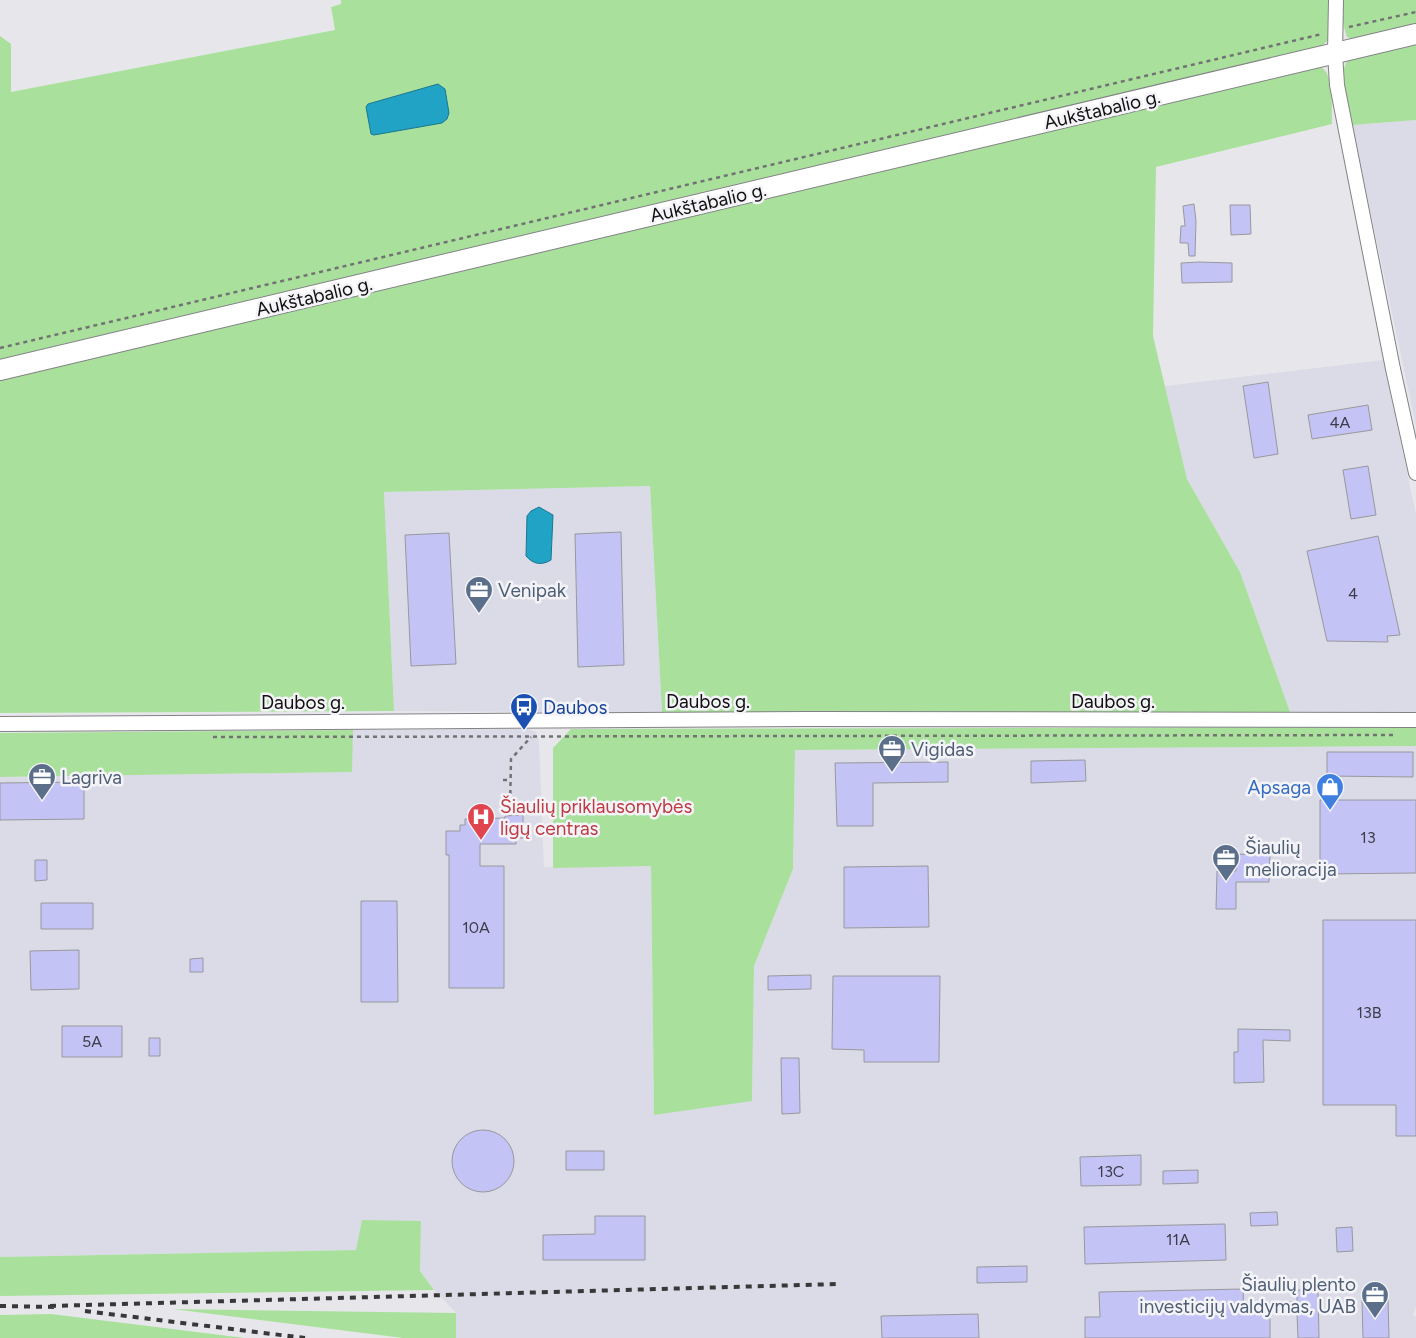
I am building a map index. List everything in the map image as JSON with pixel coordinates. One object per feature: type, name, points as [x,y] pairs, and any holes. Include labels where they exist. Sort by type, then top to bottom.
[{"type":"main road","name":"Aukštabalio g.","points":[[0,370],[1416,34]]},
{"type":"street","points":[[1336,0],[1335,53],[1337,85],[1393,369],[1416,473]]},
{"type":"street","name":"Daubos g.","points":[[0,724],[796,719],[1416,720]]},
{"type":"path","points":[[0,348],[1416,12]]},
{"type":"path","points":[[212,738],[1406,735]]},
{"type":"path","points":[[510,810],[510,759],[531,737]]},
{"type":"path","points":[[503,780],[510,780]]},
{"type":"shaded area","points":[[1416,120],[1416,426],[1352,125]]},
{"type":"shaded area","points":[[1383,360],[1416,514],[1416,712],[1290,712],[1240,572],[1187,479],[1165,386]]},
{"type":"shaded area","points":[[650,486],[662,713],[394,711],[384,492]]},
{"type":"shaded area","points":[[529,729],[536,732],[539,741],[544,867],[651,866],[654,1115],[752,1100],[754,966],[793,869],[795,750],[1416,746],[1416,1307],[1413,1315],[1416,1317],[1416,1338],[456,1338],[456,1313],[434,1290],[420,1271],[421,1222],[356,1250],[0,1257],[0,777],[351,772],[353,730]]},
{"type":"green space","points":[[341,0],[1329,0],[1329,39],[1321,47],[0,362],[0,36],[11,44],[11,92],[335,30],[331,7],[341,4]]},
{"type":"green space","points":[[1342,0],[1416,0],[1416,24],[1352,39],[1347,37],[1342,20]]},
{"type":"green space","points":[[1416,42],[1416,120],[1352,125],[1342,82],[1345,66],[1349,58]]},
{"type":"green space","points":[[1318,66],[1324,69],[1330,82],[1332,124],[1156,167],[1153,336],[1187,479],[1240,572],[1290,712],[662,713],[650,486],[384,492],[394,711],[0,713],[0,378]]},
{"type":"green space","points":[[1416,727],[1416,746],[795,750],[793,869],[754,966],[752,1101],[654,1115],[651,866],[553,868],[553,748],[571,729]]},
{"type":"green space","points":[[353,730],[352,772],[0,777],[0,733]]},
{"type":"green space","points":[[362,1220],[421,1221],[420,1271],[434,1290],[0,1296],[0,1257],[356,1250]]},
{"type":"green space","points":[[173,1309],[456,1313],[456,1338],[403,1338]]},
{"type":"green space","points":[[51,1314],[245,1338],[0,1338],[0,1315]]},
{"type":"water","points":[[438,84],[445,89],[449,113],[447,119],[442,123],[371,134],[366,107],[368,104]]},
{"type":"water","points":[[539,507],[553,515],[551,560],[541,563],[531,561],[526,556],[527,516],[531,511]]},
{"type":"building","points":[[1194,204],[1196,221],[1195,256],[1189,256],[1188,243],[1180,243],[1181,226],[1185,226],[1183,206]]},
{"type":"building","points":[[1230,205],[1250,205],[1251,234],[1231,235]]},
{"type":"building","points":[[1181,263],[1232,263],[1232,282],[1182,283]]},
{"type":"building","points":[[1268,382],[1278,454],[1254,458],[1243,386]]},
{"type":"building","points":[[1368,405],[1372,430],[1312,439],[1308,415]]},
{"type":"building","points":[[1368,466],[1376,515],[1351,519],[1343,470]]},
{"type":"building","points":[[621,532],[624,665],[578,667],[575,534]]},
{"type":"building","points":[[449,533],[456,664],[411,666],[405,535]]},
{"type":"building","points":[[1378,536],[1400,635],[1387,636],[1388,642],[1327,641],[1307,551]]},
{"type":"building","points":[[1327,752],[1413,752],[1413,777],[1327,776]]},
{"type":"building","points":[[1085,760],[1086,781],[1031,783],[1031,761]]},
{"type":"building","points":[[948,762],[948,782],[873,783],[873,826],[837,826],[835,763]]},
{"type":"building","name":"Lagriva","points":[[84,782],[84,819],[0,820],[0,783]]},
{"type":"building","points":[[1320,800],[1416,800],[1416,873],[1320,874]]},
{"type":"building","points":[[523,815],[523,838],[516,838],[516,844],[480,844],[480,866],[504,866],[504,988],[449,988],[449,855],[446,855],[446,831],[460,831],[460,825],[465,825],[465,819],[505,818],[505,816]]},
{"type":"building","name":"Šiaulių melioracija","points":[[1236,854],[1270,855],[1269,882],[1236,882],[1236,909],[1216,909],[1217,871],[1236,871]]},
{"type":"building","points":[[35,860],[47,860],[47,880],[35,881]]},
{"type":"building","points":[[928,866],[929,927],[844,928],[844,867]]},
{"type":"building","points":[[361,901],[397,901],[398,1002],[361,1002]]},
{"type":"building","points":[[41,903],[93,903],[93,929],[41,929]]},
{"type":"building","points":[[1323,920],[1416,920],[1416,1136],[1396,1136],[1396,1105],[1323,1105]]},
{"type":"building","points":[[79,950],[79,989],[31,990],[30,951]]},
{"type":"building","points":[[203,958],[203,972],[190,972],[190,959]]},
{"type":"building","points":[[811,975],[811,989],[768,990],[768,976]]},
{"type":"building","points":[[833,976],[940,976],[939,1062],[864,1062],[864,1050],[832,1049]]},
{"type":"building","points":[[62,1026],[122,1026],[122,1057],[62,1057]]},
{"type":"building","points":[[1238,1029],[1290,1030],[1290,1041],[1263,1040],[1264,1082],[1234,1083],[1234,1052],[1238,1052]]},
{"type":"building","points":[[149,1038],[160,1038],[160,1056],[149,1056]]},
{"type":"building","points":[[781,1058],[799,1058],[800,1113],[782,1114]]},
{"type":"building","points":[[477,1130],[489,1130],[505,1139],[512,1149],[514,1161],[512,1173],[505,1183],[489,1192],[477,1192],[466,1187],[457,1178],[452,1167],[452,1155],[457,1144],[466,1135]]},
{"type":"building","points":[[566,1151],[604,1151],[604,1170],[566,1170]]},
{"type":"building","points":[[1141,1155],[1141,1185],[1081,1186],[1080,1157]]},
{"type":"building","points":[[1198,1170],[1198,1183],[1163,1184],[1163,1171]]},
{"type":"building","points":[[1277,1212],[1278,1225],[1251,1226],[1250,1213]]},
{"type":"building","points":[[595,1216],[645,1216],[645,1260],[543,1260],[543,1235],[595,1234]]},
{"type":"building","points":[[1225,1224],[1226,1260],[1085,1264],[1084,1227]]},
{"type":"building","points":[[1352,1227],[1353,1251],[1337,1252],[1336,1228]]},
{"type":"building","points":[[1027,1266],[1027,1282],[977,1283],[977,1267]]},
{"type":"building","points":[[1243,1289],[1244,1314],[1270,1313],[1270,1338],[1085,1338],[1085,1317],[1100,1317],[1099,1292]]},
{"type":"building","points":[[1297,1290],[1318,1290],[1319,1338],[1298,1338],[1297,1313],[1282,1314],[1282,1302],[1297,1302]]},
{"type":"building","name":"Šiaulių plento investicijų valdymas, UAB","points":[[1388,1299],[1389,1338],[1363,1338],[1362,1300]]},
{"type":"building","points":[[978,1314],[979,1338],[882,1338],[881,1316]]},
{"type":"railway","points":[[50,1306],[839,1284]]},
{"type":"railway","points":[[0,1306],[55,1307]]},
{"type":"railway","points":[[85,1311],[305,1338]]},
{"type":"place","name":"Venipak","points":[[479,614]]},
{"type":"place","name":"Daubos","points":[[524,731]]},
{"type":"place","name":"Vigidas","points":[[892,773]]},
{"type":"place","name":"Lagriva","points":[[42,801]]},
{"type":"place","name":"Apsaga","points":[[1330,811]]},
{"type":"place","name":"Šiaulių priklausomybės ligų centras","points":[[481,841]]},
{"type":"place","name":"Šiaulių melioracija","points":[[1226,882]]},
{"type":"place","name":"Šiaulių plento investicijų valdymas, UAB","points":[[1375,1319]]}]
